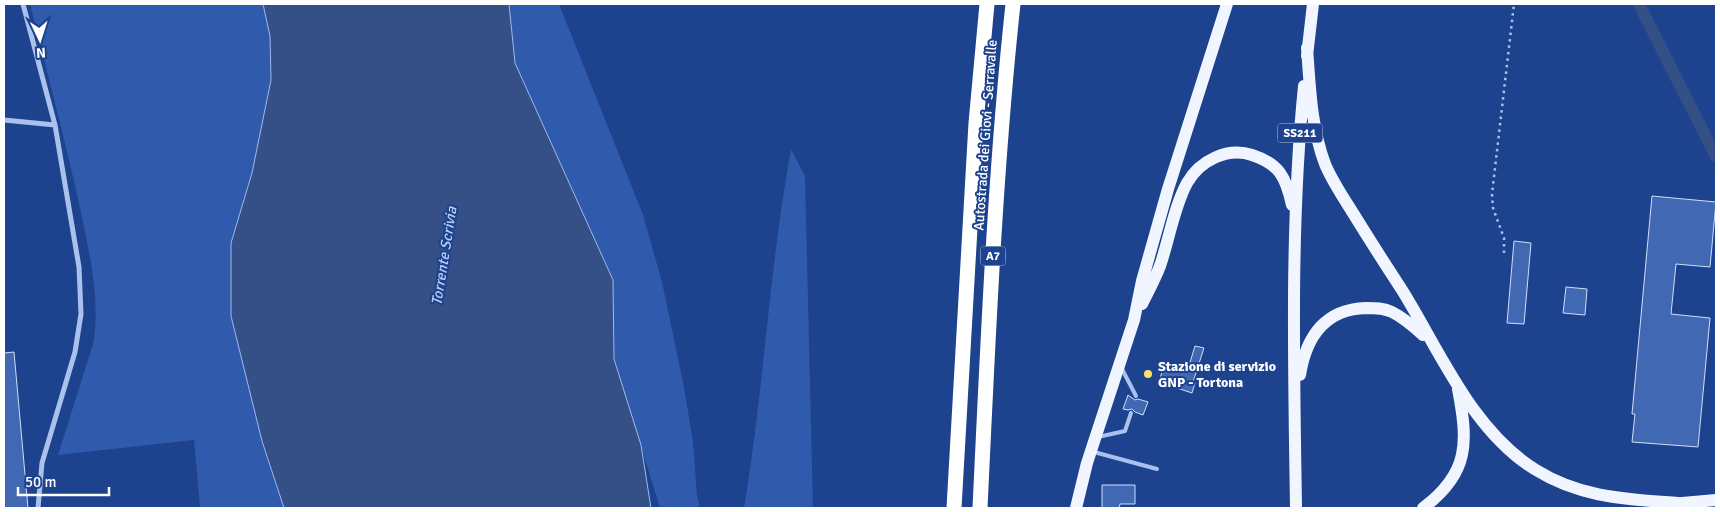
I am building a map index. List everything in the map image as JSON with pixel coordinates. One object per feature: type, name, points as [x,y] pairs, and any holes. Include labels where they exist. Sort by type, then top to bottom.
[{"type":"highway","name":"Autostrada dei Giovi - Serravalle","points":[[954,506],[974,142],[987,4]]},
{"type":"highway","name":"Autostrada dei Giovi - Serravalle","points":[[980,508],[996,198],[1012,4]]},
{"type":"main road","points":[[1134,320],[1142,281],[1168,189],[1227,4]]},
{"type":"main road","name":"SS211","points":[[1296,507],[1294,414],[1295,217],[1299,136],[1313,4]]},
{"type":"main road","points":[[1308,48],[1311,106],[1316,134],[1325,164],[1337,187],[1403,292],[1457,384],[1492,432],[1512,453],[1536,470],[1562,484],[1595,495],[1678,503]]},
{"type":"main road","points":[[1072,508],[1078,504],[1091,451],[1134,320],[1160,266],[1188,182],[1211,159],[1227,154],[1245,153],[1266,160],[1277,169],[1289,191],[1295,217]]},
{"type":"main road","points":[[1294,414],[1301,366],[1306,348],[1313,334],[1325,321],[1339,313],[1356,308],[1374,308],[1390,311],[1406,320],[1432,342]]},
{"type":"main road","points":[[1423,508],[1438,497],[1457,472],[1465,436],[1457,384]]},
{"type":"main road","points":[[1628,508],[1716,500]]},
{"type":"main road","points":[[1705,508],[1716,505]]},
{"type":"street","points":[[23,4],[56,125],[79,267],[81,314],[74,352],[42,462],[38,508]]},
{"type":"street","points":[[4,120],[56,125]]},
{"type":"lane","points":[[1119,364],[1136,396]]},
{"type":"lane","points":[[1096,437],[1125,432],[1131,413]]},
{"type":"lane","points":[[1091,451],[1157,469]]},
{"type":"path","points":[[1504,253],[1504,238],[1493,208],[1492,194],[1514,4]]},
{"type":"shaded area","points":[[30,4],[263,4],[270,36],[271,80],[252,173],[231,243],[231,316],[262,441],[284,508],[200,508],[194,440],[58,455],[93,344],[96,310],[95,293],[80,208]]},
{"type":"shaded area","points":[[509,4],[559,4],[643,215],[662,282],[684,387],[693,442],[697,495],[700,508],[660,508],[614,359],[613,280],[515,63]]},
{"type":"shaded area","points":[[791,149],[805,176],[813,508],[744,508],[757,418],[777,239]]},
{"type":"water","name":"Torrente Scrivia","points":[[263,4],[509,4],[515,63],[613,280],[614,359],[641,445],[651,508],[284,508],[262,441],[231,316],[231,243],[252,173],[271,80],[270,36]]},
{"type":"building","points":[[1652,196],[1716,202],[1710,267],[1676,264],[1671,314],[1710,318],[1698,447],[1632,442],[1635,414],[1632,414]]},
{"type":"building","points":[[1514,241],[1531,243],[1524,324],[1507,323]]},
{"type":"building","points":[[1566,287],[1587,289],[1585,315],[1563,313]]},
{"type":"building","points":[[1195,346],[1204,348],[1193,382],[1195,383],[1192,393],[1159,382],[1164,365],[1187,372]]},
{"type":"building","points":[[14,352],[28,508],[4,508],[4,353]]},
{"type":"building","points":[[1128,395],[1135,400],[1148,402],[1143,415],[1132,409],[1123,409]]},
{"type":"building","points":[[1102,485],[1135,485],[1135,504],[1120,504],[1119,508],[1102,508]]},
{"type":"waterway","points":[[1639,4],[1716,157]]},
{"type":"place","name":"Stazione di servizio GNP - Tortona","points":[[1148,374]]}]
